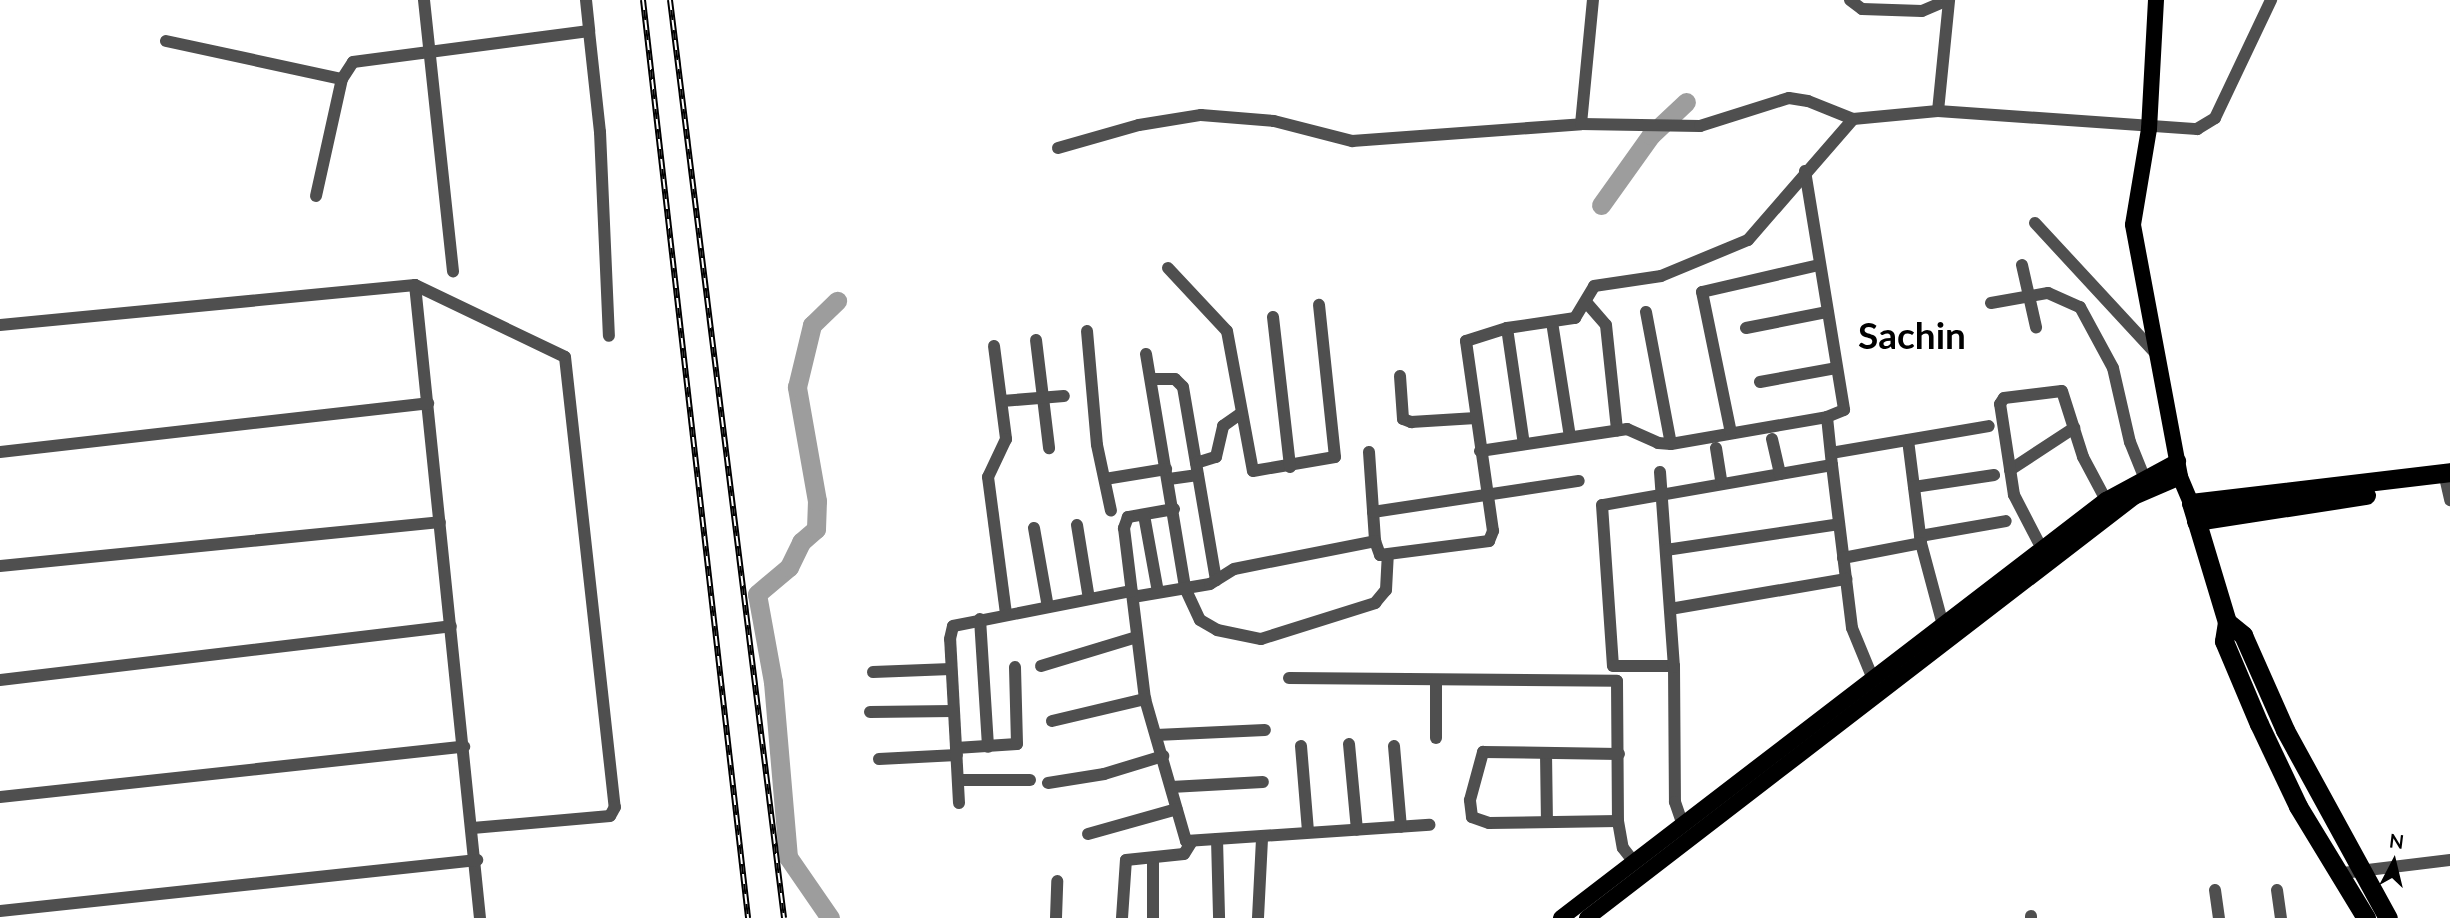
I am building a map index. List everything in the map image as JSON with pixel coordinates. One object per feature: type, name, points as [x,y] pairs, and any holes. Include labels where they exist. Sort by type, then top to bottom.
[{"type":"highway","points":[[2367,918],[2343,873],[2298,806],[2259,724],[2224,641],[2227,622],[2193,512],[2448,482]]},
{"type":"highway","points":[[2227,622],[2243,635],[2285,730],[2365,870],[2388,918]]},
{"type":"main road","points":[[2156,0],[2150,129],[2133,225],[2179,469],[2193,512]]},
{"type":"main road","points":[[1587,918],[1676,852],[1872,680],[2106,500],[2144,477],[2179,469]]},
{"type":"main road","points":[[1560,918],[1683,825],[1881,694],[2134,497],[2179,469]]},
{"type":"main road","points":[[1872,680],[1881,694]]},
{"type":"main road","points":[[1665,838],[1676,852]]},
{"type":"street","points":[[424,0],[453,271]]},
{"type":"street","points":[[586,0],[600,132],[609,337]]},
{"type":"street","points":[[1581,124],[1593,0]]},
{"type":"street","points":[[1850,0],[1862,9],[1922,10],[1949,0],[1938,111]]},
{"type":"street","points":[[1058,148],[1139,125],[1201,115],[1274,121],[1352,141],[1581,124],[1700,126],[1789,98],[1808,100],[1853,119],[1938,111],[2039,116],[2150,129],[2197,129],[2215,118],[2271,0]]},
{"type":"street","points":[[316,196],[342,79],[353,62],[589,31]]},
{"type":"street","points":[[166,41],[342,79]]},
{"type":"street","points":[[1369,452],[1375,541],[1380,555],[1489,541],[1493,531],[1466,341],[1507,328],[1575,318],[1594,286],[1661,276],[1748,240],[1805,171],[1853,119]]},
{"type":"street","points":[[1480,450],[1627,429],[1658,443],[1671,444],[1826,417],[1844,410],[1805,171]]},
{"type":"street","points":[[2035,223],[2158,357]]},
{"type":"street","points":[[1731,433],[1702,292],[1819,265]]},
{"type":"street","points":[[2022,265],[2035,327]]},
{"type":"street","points":[[1168,268],[1227,331],[1250,469],[1290,467],[1330,460],[1336,452],[1319,305]]},
{"type":"street","points":[[415,285],[481,918]]},
{"type":"street","points":[[0,325],[415,285],[565,357],[615,807],[610,816],[473,828]]},
{"type":"street","points":[[1991,303],[2048,293],[2066,299],[2090,320],[2113,368],[2130,442],[2144,477]]},
{"type":"street","points":[[1586,302],[1606,325],[1618,430]]},
{"type":"street","points":[[1646,312],[1671,444]]},
{"type":"street","points":[[1746,328],[1827,312]]},
{"type":"street","points":[[1273,317],[1290,467]]},
{"type":"street","points":[[1552,322],[1570,437]]},
{"type":"street","points":[[1507,328],[1524,444]]},
{"type":"street","points":[[1087,331],[1111,511]]},
{"type":"street","points":[[1036,340],[1049,448]]},
{"type":"street","points":[[994,346],[1005,445],[988,477],[1006,614]]},
{"type":"street","points":[[1146,354],[1174,509],[1185,588],[1207,624],[1261,639],[1375,603],[1386,590],[1388,556]]},
{"type":"street","points":[[1760,382],[1836,368]]},
{"type":"street","points":[[1400,376],[1403,419],[1411,422],[1476,418]]},
{"type":"street","points":[[1151,379],[1180,381],[1216,580]]},
{"type":"street","points":[[2042,549],[2018,509],[2000,404],[2004,398],[2062,391],[2074,428],[2106,500]]},
{"type":"street","points":[[1002,401],[1064,396]]},
{"type":"street","points":[[0,452],[428,402]]},
{"type":"street","points":[[1105,479],[1197,469],[1216,457],[1223,426],[1240,414]]},
{"type":"street","points":[[1826,417],[1852,628],[1872,680]]},
{"type":"street","points":[[1634,862],[1623,848],[1618,821],[1617,681],[1607,616],[1602,505],[1780,474],[1908,440],[1989,426]]},
{"type":"street","points":[[2010,470],[2074,428]]},
{"type":"street","points":[[1772,439],[1780,474]]},
{"type":"street","points":[[1908,440],[1920,539],[1943,625]]},
{"type":"street","points":[[1716,448],[1722,484]]},
{"type":"street","points":[[1660,472],[1674,666],[1675,802],[1683,825]]},
{"type":"street","points":[[1914,487],[1994,475]]},
{"type":"street","points":[[1373,512],[1579,481]]},
{"type":"street","points":[[1174,509],[1128,517],[1124,523],[1145,699],[1186,841],[1429,825]]},
{"type":"street","points":[[1144,515],[1158,592]]},
{"type":"street","points":[[1843,558],[2006,521]]},
{"type":"street","points":[[0,566],[440,522]]},
{"type":"street","points":[[1666,550],[1839,524]]},
{"type":"street","points":[[1076,525],[1089,599]]},
{"type":"street","points":[[1034,528],[1048,607]]},
{"type":"street","points":[[959,803],[950,631],[961,622],[1089,599],[1185,588],[1216,580],[1234,569],[1375,541]]},
{"type":"street","points":[[1670,609],[1846,579]]},
{"type":"street","points":[[980,619],[988,747]]},
{"type":"street","points":[[0,680],[451,626]]},
{"type":"street","points":[[1041,666],[1137,637]]},
{"type":"street","points":[[1616,666],[1674,666]]},
{"type":"street","points":[[879,758],[1017,744],[1015,667]]},
{"type":"street","points":[[873,672],[951,669]]},
{"type":"street","points":[[1289,678],[1617,681]]},
{"type":"street","points":[[1436,680],[1436,738]]},
{"type":"street","points":[[1052,721],[1145,699]]},
{"type":"street","points":[[870,712],[953,711]]},
{"type":"street","points":[[1157,734],[1265,730]]},
{"type":"street","points":[[1349,744],[1357,830]]},
{"type":"street","points":[[1301,746],[1308,832]]},
{"type":"street","points":[[1394,746],[1401,827]]},
{"type":"street","points":[[0,797],[464,747]]},
{"type":"street","points":[[1618,821],[1489,823],[1472,817],[1470,800],[1483,752],[1619,754]]},
{"type":"street","points":[[1546,753],[1547,822]]},
{"type":"street","points":[[1048,783],[1104,774],[1163,756]]},
{"type":"street","points":[[958,780],[1030,780]]},
{"type":"street","points":[[1171,787],[1263,782]]},
{"type":"street","points":[[1088,834],[1177,809]]},
{"type":"street","points":[[1258,918],[1262,838]]},
{"type":"street","points":[[1217,839],[1219,918]]},
{"type":"street","points":[[1122,918],[1123,863],[1184,854],[1192,841]]},
{"type":"street","points":[[1153,858],[1153,918]]},
{"type":"street","points":[[0,911],[477,860]]},
{"type":"street","points":[[2343,873],[2450,860]]},
{"type":"street","points":[[1056,918],[1057,881]]},
{"type":"street","points":[[2215,890],[2220,918]]},
{"type":"street","points":[[2277,890],[2281,918]]},
{"type":"waterway","points":[[1601,205],[1651,135],[1686,102]]},
{"type":"waterway","points":[[830,918],[788,857],[773,682],[757,594],[789,567],[801,542],[816,529],[817,501],[797,387],[812,325],[837,301]]},
{"type":"railway","points":[[643,0],[748,918]]},
{"type":"railway","points":[[670,0],[784,918]]},
{"type":"district","name":"Sachin","points":[[1912,335]]}]
